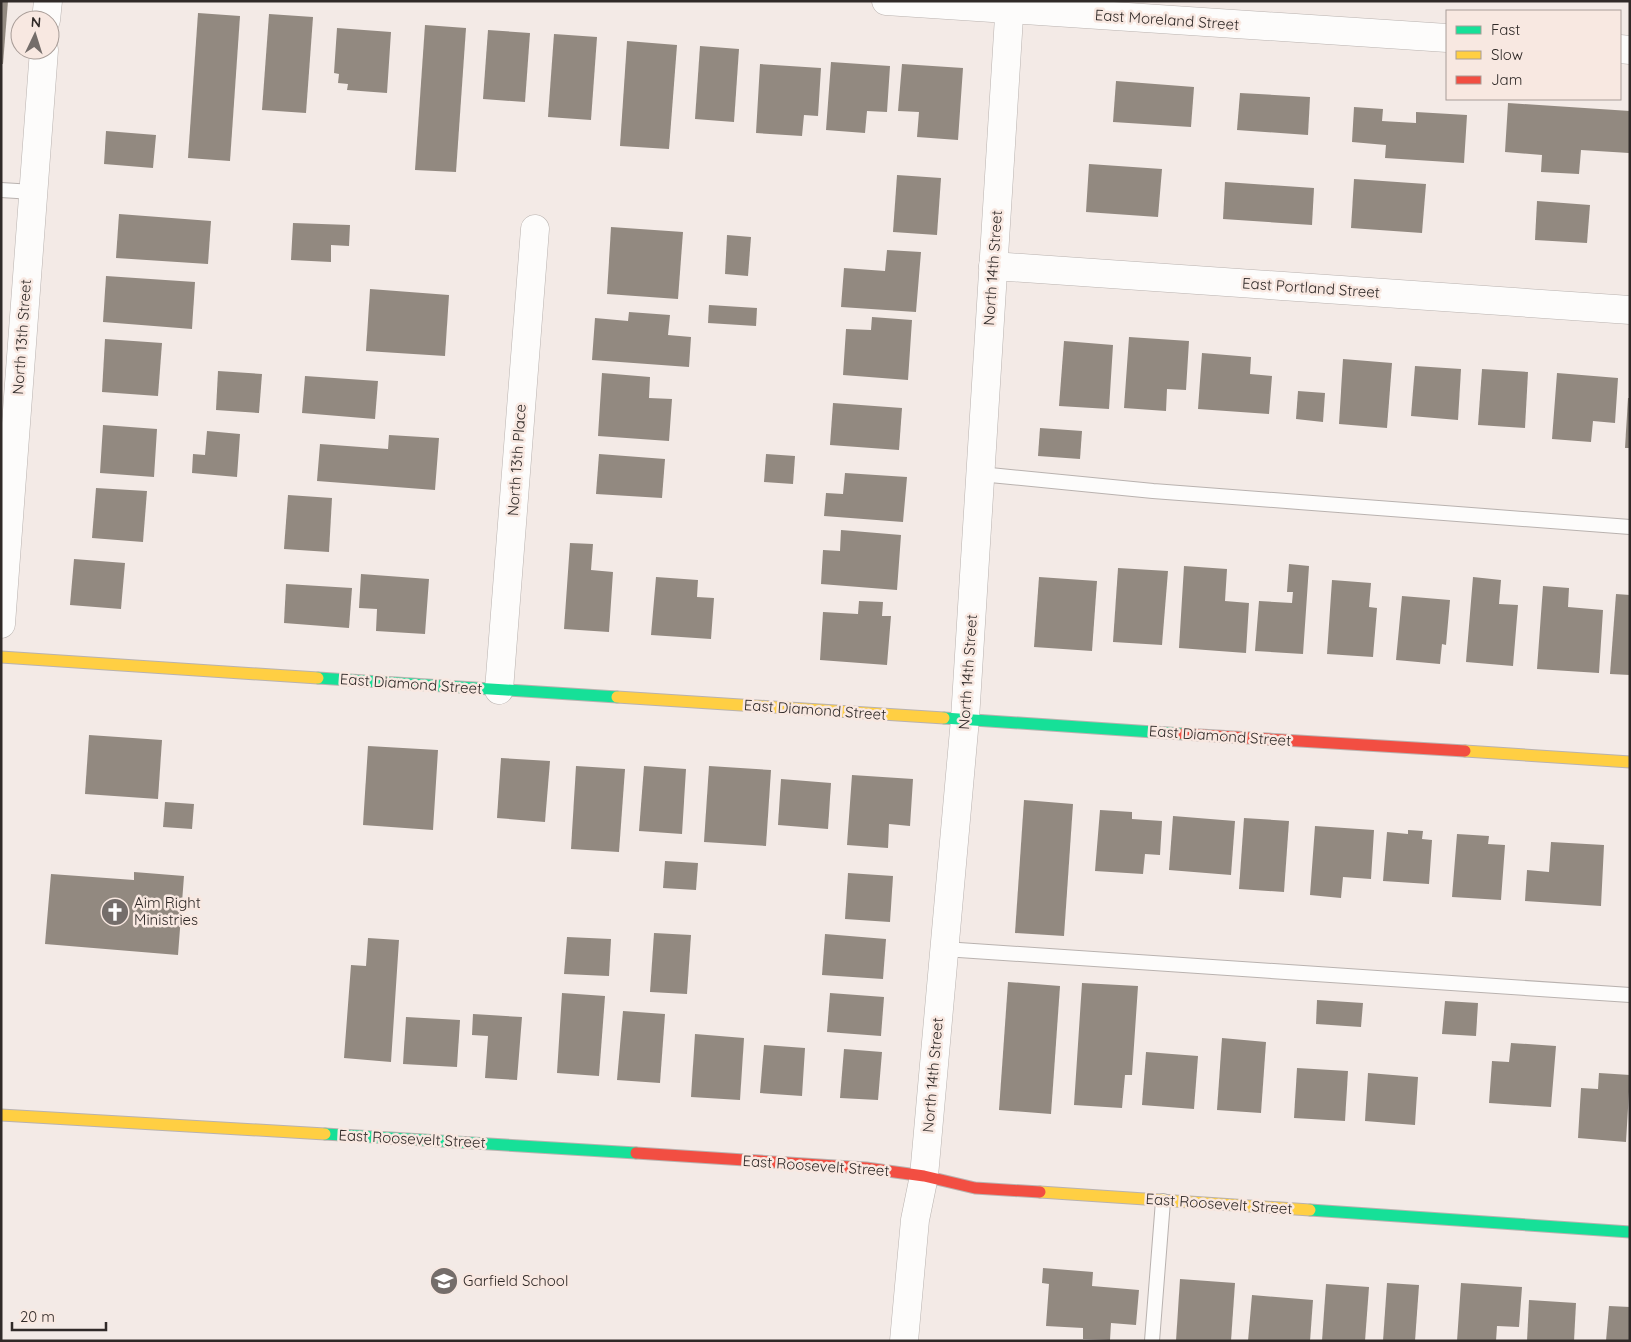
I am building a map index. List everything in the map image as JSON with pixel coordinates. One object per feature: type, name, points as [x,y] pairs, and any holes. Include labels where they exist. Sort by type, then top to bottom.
[{"type":"street","name":"East Moreland Street","points":[[886,1],[1010,5],[1446,38]]},
{"type":"street","name":"North 14th Street","points":[[904,1341],[916,1220],[924,1176],[965,720],[1010,5]]},
{"type":"street","name":"North 13th Street","points":[[1,624],[9,422],[33,192],[43,60]]},
{"type":"street","name":"North 13th Place","points":[[499,690],[535,229]]},
{"type":"street","name":"East Portland Street","points":[[993,266],[1630,310]]},
{"type":"street","name":"East Diamond Street","points":[[1,657],[1630,762]]},
{"type":"street","name":"East Roosevelt Street","points":[[1,1115],[866,1168],[924,1176],[975,1188],[1630,1232]]},
{"type":"lane","points":[[1,190],[33,192]]},
{"type":"lane","points":[[980,474],[1153,491],[1630,528]]},
{"type":"lane","points":[[944,949],[1630,995]]},
{"type":"lane","points":[[1152,1341],[1163,1201]]},
{"type":"building","points":[[1,1],[8,1],[3,64],[1,64]]},
{"type":"building","points":[[198,13],[240,16],[230,161],[188,158]]},
{"type":"building","points":[[269,14],[313,17],[306,113],[262,110]]},
{"type":"building","points":[[425,25],[466,28],[456,172],[415,170]]},
{"type":"building","points":[[337,28],[391,32],[387,93],[347,90],[348,84],[338,83],[339,74],[334,73]]},
{"type":"building","points":[[488,30],[530,33],[525,102],[483,99]]},
{"type":"building","points":[[554,34],[597,37],[591,120],[548,117]]},
{"type":"building","points":[[627,41],[677,45],[669,149],[620,146]]},
{"type":"building","points":[[700,46],[739,49],[734,122],[695,119]]},
{"type":"building","points":[[831,62],[890,66],[887,112],[867,111],[865,133],[826,130]]},
{"type":"building","points":[[760,64],[821,68],[818,116],[804,115],[802,136],[756,133]]},
{"type":"building","points":[[902,64],[963,68],[958,140],[917,137],[919,112],[898,111]]},
{"type":"building","points":[[1116,81],[1194,87],[1191,127],[1113,122]]},
{"type":"building","points":[[1240,93],[1310,97],[1308,135],[1237,130]]},
{"type":"building","points":[[1508,103],[1630,111],[1629,153],[1581,150],[1579,174],[1541,172],[1542,155],[1505,152]]},
{"type":"building","points":[[1354,107],[1383,109],[1382,121],[1416,123],[1416,112],[1467,115],[1464,163],[1385,158],[1386,145],[1352,142]]},
{"type":"building","points":[[106,131],[156,135],[153,168],[104,164]]},
{"type":"building","points":[[1089,164],[1162,169],[1158,217],[1086,212]]},
{"type":"building","points":[[897,175],[941,178],[937,235],[893,232]]},
{"type":"building","points":[[1354,179],[1426,184],[1422,233],[1351,228]]},
{"type":"building","points":[[1225,182],[1314,188],[1312,225],[1223,219]]},
{"type":"building","points":[[1537,201],[1590,205],[1587,243],[1535,240]]},
{"type":"building","points":[[119,214],[211,221],[208,264],[116,258]]},
{"type":"building","points":[[293,223],[350,225],[349,246],[331,245],[331,262],[291,260]]},
{"type":"building","points":[[611,227],[683,232],[678,299],[607,294]]},
{"type":"building","points":[[727,235],[751,237],[748,276],[725,274]]},
{"type":"building","points":[[887,250],[921,252],[916,312],[841,307],[844,268],[885,271]]},
{"type":"building","points":[[106,276],[195,282],[192,329],[103,322]]},
{"type":"building","points":[[370,289],[449,295],[445,356],[366,351]]},
{"type":"building","points":[[709,305],[757,308],[756,326],[708,323]]},
{"type":"building","points":[[629,312],[670,315],[668,335],[691,337],[689,367],[592,360],[595,318],[628,321]]},
{"type":"building","points":[[872,317],[912,320],[908,380],[843,375],[846,329],[871,330]]},
{"type":"building","points":[[1129,337],[1189,341],[1186,390],[1167,389],[1166,411],[1124,408]]},
{"type":"building","points":[[105,339],[162,343],[158,396],[102,392]]},
{"type":"building","points":[[1064,341],[1113,345],[1109,409],[1059,406]]},
{"type":"building","points":[[1202,353],[1251,357],[1250,374],[1272,376],[1269,414],[1198,409]]},
{"type":"building","points":[[1343,359],[1392,363],[1387,428],[1339,424]]},
{"type":"building","points":[[1415,366],[1461,369],[1458,420],[1411,416]]},
{"type":"building","points":[[1482,369],[1528,372],[1525,428],[1478,425]]},
{"type":"building","points":[[218,371],[262,374],[259,413],[216,410]]},
{"type":"building","points":[[602,373],[650,377],[649,398],[672,399],[669,441],[598,436]]},
{"type":"building","points":[[1557,373],[1618,378],[1615,423],[1593,421],[1591,442],[1552,439]]},
{"type":"building","points":[[305,376],[378,381],[375,419],[302,413]]},
{"type":"building","points":[[1298,391],[1325,393],[1323,422],[1296,419]]},
{"type":"building","points":[[1628,398],[1630,398],[1630,448],[1625,448]]},
{"type":"building","points":[[833,403],[902,408],[899,450],[830,445]]},
{"type":"building","points":[[103,425],[157,429],[154,477],[100,473]]},
{"type":"building","points":[[1040,428],[1082,431],[1080,459],[1038,456]]},
{"type":"building","points":[[207,431],[240,434],[237,477],[192,473],[193,454],[205,455]]},
{"type":"building","points":[[389,435],[439,438],[435,490],[317,481],[320,444],[388,449]]},
{"type":"building","points":[[599,454],[665,459],[662,498],[596,494]]},
{"type":"building","points":[[766,454],[795,456],[793,484],[764,482]]},
{"type":"building","points":[[845,473],[907,477],[903,522],[824,516],[826,493],[843,494]]},
{"type":"building","points":[[96,488],[147,491],[143,542],[92,538]]},
{"type":"building","points":[[288,495],[332,498],[329,552],[284,549]]},
{"type":"building","points":[[841,530],[901,535],[897,590],[821,584],[823,550],[840,551]]},
{"type":"building","points":[[570,543],[593,544],[591,570],[613,572],[609,632],[564,629]]},
{"type":"building","points":[[74,559],[125,563],[121,609],[70,605]]},
{"type":"building","points":[[1289,564],[1309,566],[1303,654],[1255,651],[1259,601],[1292,603],[1293,592],[1287,592]]},
{"type":"building","points":[[1184,566],[1227,569],[1225,601],[1249,603],[1246,653],[1179,648]]},
{"type":"building","points":[[1118,568],[1168,571],[1162,645],[1113,642]]},
{"type":"building","points":[[361,574],[429,579],[425,634],[376,631],[377,609],[359,608]]},
{"type":"building","points":[[656,577],[698,580],[697,597],[714,598],[711,639],[651,635]]},
{"type":"building","points":[[1039,577],[1097,581],[1092,651],[1034,647]]},
{"type":"building","points":[[1473,577],[1501,580],[1499,604],[1518,605],[1513,666],[1466,662]]},
{"type":"building","points":[[1332,580],[1371,583],[1369,607],[1377,608],[1373,657],[1327,654]]},
{"type":"building","points":[[286,584],[352,588],[349,628],[284,623]]},
{"type":"building","points":[[1543,586],[1569,588],[1568,607],[1603,610],[1599,673],[1537,669]]},
{"type":"building","points":[[1616,594],[1630,595],[1630,675],[1610,674]]},
{"type":"building","points":[[1402,596],[1450,600],[1446,645],[1442,644],[1440,664],[1396,660]]},
{"type":"building","points":[[859,601],[883,602],[882,616],[891,616],[887,665],[820,660],[823,612],[858,614]]},
{"type":"building","points":[[89,735],[162,740],[158,799],[85,794]]},
{"type":"building","points":[[368,746],[438,750],[433,830],[363,825]]},
{"type":"building","points":[[501,758],[550,761],[545,822],[497,818]]},
{"type":"building","points":[[576,766],[625,769],[619,852],[571,849]]},
{"type":"building","points":[[644,766],[686,769],[682,834],[639,831]]},
{"type":"building","points":[[709,766],[771,770],[766,846],[704,842]]},
{"type":"building","points":[[852,775],[913,779],[910,826],[889,824],[888,848],[847,845]]},
{"type":"building","points":[[781,779],[831,783],[828,829],[778,825]]},
{"type":"building","points":[[1024,800],[1073,804],[1064,936],[1015,933]]},
{"type":"building","points":[[165,802],[194,804],[192,829],[163,827]]},
{"type":"building","points":[[1100,810],[1132,812],[1132,819],[1162,821],[1160,855],[1145,854],[1143,874],[1095,871]]},
{"type":"building","points":[[1173,816],[1235,821],[1231,875],[1169,870]]},
{"type":"building","points":[[1244,818],[1289,821],[1284,892],[1239,889]]},
{"type":"building","points":[[1315,826],[1374,830],[1371,879],[1343,877],[1341,898],[1310,895]]},
{"type":"building","points":[[1408,830],[1423,831],[1422,839],[1432,840],[1429,884],[1383,881],[1387,832],[1408,834]]},
{"type":"building","points":[[1457,834],[1489,836],[1488,844],[1505,845],[1501,900],[1452,897]]},
{"type":"building","points":[[1551,842],[1604,845],[1601,906],[1525,901],[1527,870],[1549,872]]},
{"type":"building","points":[[665,861],[698,863],[696,890],[663,888]]},
{"type":"building","name":"Aim Right Ministries","points":[[134,872],[184,876],[178,955],[45,944],[51,874],[134,880]]},
{"type":"building","points":[[848,873],[893,876],[890,922],[845,919]]},
{"type":"building","points":[[654,933],[691,935],[687,994],[650,992]]},
{"type":"building","points":[[825,934],[886,939],[883,979],[822,975]]},
{"type":"building","points":[[567,937],[611,939],[609,976],[564,974]]},
{"type":"building","points":[[368,938],[399,940],[391,1062],[344,1058],[351,965],[366,966]]},
{"type":"building","points":[[1008,982],[1060,986],[1051,1114],[999,1110]]},
{"type":"building","points":[[1082,983],[1138,986],[1132,1075],[1125,1075],[1122,1108],[1074,1105]]},
{"type":"building","points":[[562,993],[605,996],[599,1076],[557,1073]]},
{"type":"building","points":[[830,993],[884,997],[881,1036],[827,1032]]},
{"type":"building","points":[[1317,1000],[1363,1003],[1361,1027],[1316,1024]]},
{"type":"building","points":[[1445,1001],[1478,1003],[1476,1036],[1442,1034]]},
{"type":"building","points":[[623,1011],[665,1014],[660,1083],[617,1080]]},
{"type":"building","points":[[473,1014],[522,1017],[517,1080],[485,1078],[488,1036],[472,1035]]},
{"type":"building","points":[[406,1017],[460,1020],[457,1067],[403,1064]]},
{"type":"building","points":[[695,1034],[744,1038],[740,1100],[691,1097]]},
{"type":"building","points":[[1222,1038],[1266,1042],[1261,1113],[1217,1110]]},
{"type":"building","points":[[1511,1043],[1556,1046],[1551,1107],[1489,1103],[1492,1061],[1509,1062]]},
{"type":"building","points":[[764,1045],[805,1048],[802,1096],[760,1093]]},
{"type":"building","points":[[844,1049],[882,1052],[878,1100],[840,1098]]},
{"type":"building","points":[[1146,1052],[1198,1056],[1194,1109],[1142,1105]]},
{"type":"building","points":[[1297,1068],[1348,1071],[1345,1121],[1294,1118]]},
{"type":"building","points":[[1368,1073],[1418,1077],[1415,1125],[1365,1121]]},
{"type":"building","points":[[1599,1073],[1630,1075],[1626,1142],[1578,1138],[1581,1088],[1598,1089]]},
{"type":"building","points":[[1043,1268],[1093,1272],[1092,1286],[1139,1290],[1136,1325],[1111,1323],[1110,1340],[1083,1339],[1083,1328],[1046,1326],[1049,1284],[1042,1283]]},
{"type":"building","points":[[1180,1279],[1235,1283],[1231,1341],[1176,1341]]},
{"type":"building","points":[[1387,1283],[1419,1285],[1415,1341],[1383,1341]]},
{"type":"building","points":[[1461,1283],[1522,1287],[1519,1327],[1497,1326],[1496,1341],[1457,1341]]},
{"type":"building","points":[[1326,1284],[1369,1287],[1365,1341],[1322,1341]]},
{"type":"building","points":[[1252,1295],[1313,1300],[1310,1341],[1248,1341]]},
{"type":"building","points":[[1529,1300],[1576,1303],[1574,1341],[1527,1341]]},
{"type":"building","points":[[1609,1306],[1630,1307],[1630,1341],[1606,1341]]},
{"type":"traffic: fast","points":[[318,678],[617,697]]},
{"type":"traffic: fast","points":[[944,718],[1183,734]]},
{"type":"traffic: fast","points":[[325,1134],[636,1153]]},
{"type":"traffic: fast","points":[[1310,1210],[1630,1232]]},
{"type":"traffic: slow","points":[[1,657],[318,678]]},
{"type":"traffic: slow","points":[[617,697],[944,718]]},
{"type":"traffic: slow","points":[[1465,751],[1630,762]]},
{"type":"traffic: slow","points":[[1,1115],[325,1134]]},
{"type":"traffic: slow","points":[[1040,1192],[1310,1210]]},
{"type":"traffic: jam","points":[[1183,734],[1465,751]]},
{"type":"traffic: jam","points":[[636,1153],[866,1168],[924,1176],[975,1188],[1040,1192]]},
{"type":"place","name":"Aim Right Ministries","points":[[115,912]]},
{"type":"place","name":"Garfield School","points":[[444,1281]]}]
